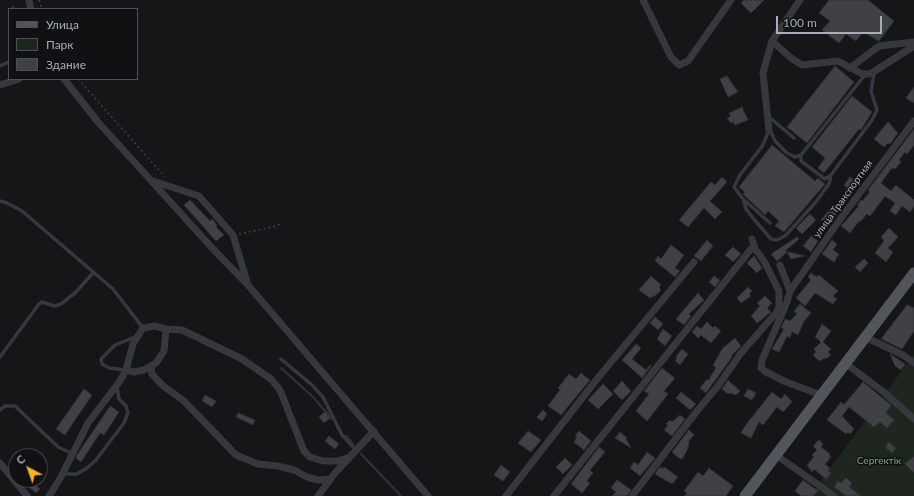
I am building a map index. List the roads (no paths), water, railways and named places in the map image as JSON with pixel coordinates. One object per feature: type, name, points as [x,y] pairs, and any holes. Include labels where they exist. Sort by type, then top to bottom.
[{"type":"main road","points":[[745,496],[914,273]]},
{"type":"street","points":[[643,0],[670,57],[679,65],[688,60],[693,54],[730,0]]},
{"type":"street","points":[[769,130],[763,73],[772,42],[800,0]]},
{"type":"street","points":[[772,42],[790,58],[802,65],[834,60],[862,74],[870,74],[914,46]]},
{"type":"street","points":[[850,68],[879,46],[914,42]]},
{"type":"street","points":[[0,85],[16,80]]},
{"type":"street","points":[[65,80],[98,122],[213,249],[248,285],[428,496]]},
{"type":"street","name":"улица Транспортная","points":[[821,395],[786,382],[761,368],[762,360],[787,302],[790,291],[841,218],[914,121]]},
{"type":"street","points":[[152,181],[199,196],[233,235],[248,285]]},
{"type":"street","points":[[632,496],[718,386],[741,353],[779,307],[779,291],[764,261],[755,249],[752,239]]},
{"type":"street","points":[[554,496],[751,249],[755,249]]},
{"type":"street","points":[[506,496],[597,379],[694,262]]},
{"type":"street","points":[[780,265],[790,291]]},
{"type":"street","points":[[49,496],[88,423],[117,385],[126,370],[133,344],[143,328],[155,326],[166,329],[182,330],[242,359],[272,379],[280,390],[304,451],[310,457],[323,461],[338,460],[350,457]]},
{"type":"street","points":[[126,370],[134,372],[156,363],[164,351],[166,329]]},
{"type":"street","points":[[865,337],[903,355],[914,363]]},
{"type":"street","points":[[845,363],[890,397],[914,419]]},
{"type":"street","points":[[150,366],[152,374],[162,385],[184,401],[236,455],[258,464],[278,466],[294,470],[307,477],[318,480],[330,479]]},
{"type":"street","points":[[318,496],[330,479],[374,431]]},
{"type":"street","points":[[776,455],[834,496]]},
{"type":"street","points":[[0,463],[27,496]]},
{"type":"lane","points":[[825,179],[831,175],[872,120],[877,110],[871,92],[873,75],[879,69]]},
{"type":"lane","points":[[795,157],[801,155],[866,74]]},
{"type":"lane","points":[[768,116],[794,138]]},
{"type":"lane","points":[[769,130],[763,145],[734,183],[734,187],[752,218],[771,239],[777,240],[785,236],[815,203],[829,184],[831,175]]},
{"type":"lane","points":[[769,130],[775,141],[787,153],[801,160],[829,184]]},
{"type":"lane","points":[[801,155],[801,160]]},
{"type":"lane","points":[[742,199],[770,223]]},
{"type":"lane","points":[[0,201],[22,211],[113,289],[143,328]]},
{"type":"lane","points":[[0,357],[39,304],[42,302],[54,306],[61,304],[75,293],[93,273]]},
{"type":"lane","points":[[126,370],[109,368],[102,364],[101,358],[115,345],[138,336]]},
{"type":"lane","points":[[281,359],[312,385],[323,397],[342,435],[356,450]]},
{"type":"lane","points":[[62,473],[77,474],[87,468],[96,460],[124,423],[128,413],[126,406],[119,399],[117,385]]},
{"type":"lane","points":[[0,410],[5,406],[15,406],[58,447],[71,453]]},
{"type":"waterway","points":[[281,368],[313,397],[332,419]]},
{"type":"waterway","points":[[346,436],[353,444]]},
{"type":"waterway","points":[[361,454],[401,496]]},
{"type":"park label","name":"Сергектік","points":[[879,461]]}]
